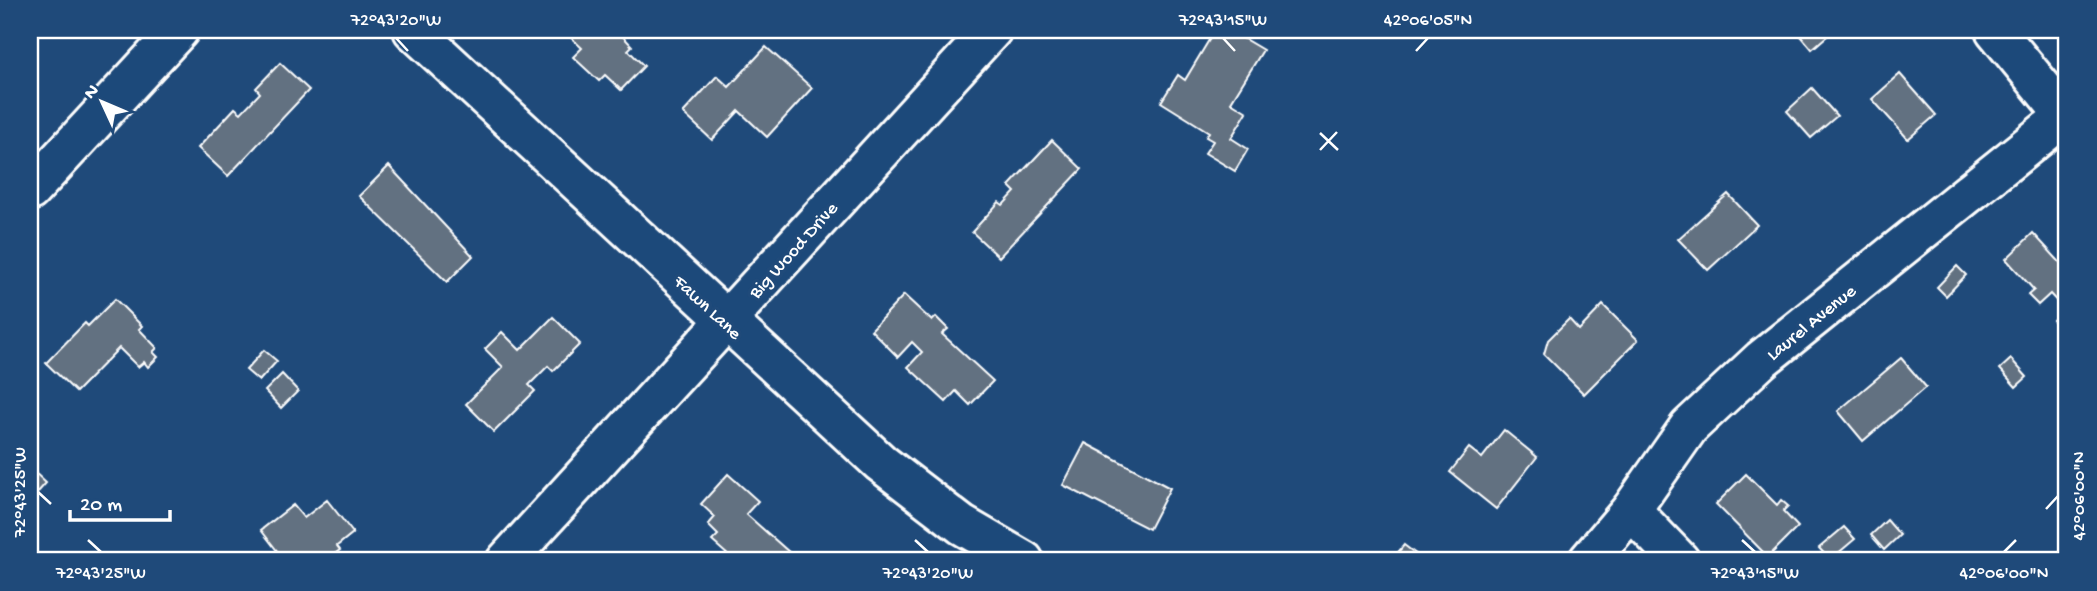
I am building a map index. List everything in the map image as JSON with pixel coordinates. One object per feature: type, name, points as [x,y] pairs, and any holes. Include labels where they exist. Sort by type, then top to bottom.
[{"type":"street","points":[[30,191],[179,30]]},
{"type":"street","name":"Fawn Lane","points":[[413,30],[725,322],[881,463],[962,525],[1024,561]]},
{"type":"street","name":"Big Wood Drive","points":[[506,561],[992,30]]},
{"type":"street","points":[[1995,30],[2066,117]]},
{"type":"street","name":"Laurel Avenue","points":[[1588,561],[1630,510],[1689,427],[1762,359],[2066,117]]},
{"type":"street","points":[[1630,510],[1680,561]]},
{"type":"building","points":[[563,30],[617,30],[632,46],[628,50],[644,66],[621,90],[605,75],[599,81],[573,57],[582,48]]},
{"type":"building","points":[[1215,30],[1229,30],[1263,50],[1231,102],[1247,112],[1231,138],[1248,149],[1235,171],[1205,153],[1213,141],[1206,137],[1209,132],[1161,102],[1178,75],[1185,80]]},
{"type":"building","points":[[1796,30],[1834,30],[1812,49]]},
{"type":"building","points":[[766,47],[812,88],[767,137],[739,111],[712,140],[683,113],[717,76],[729,87]]},
{"type":"building","points":[[280,63],[309,90],[228,176],[198,148],[235,108],[241,113],[260,93],[256,88]]},
{"type":"building","points":[[1900,74],[1936,115],[1908,139],[1872,99]]},
{"type":"building","points":[[1812,88],[1837,116],[1811,138],[1787,111]]},
{"type":"building","points":[[1052,140],[1082,169],[999,257],[972,232],[999,202],[1003,205],[1015,192],[1009,186]]},
{"type":"building","points":[[389,166],[473,256],[447,282],[359,196]]},
{"type":"building","points":[[1728,194],[1757,225],[1708,270],[1678,239]]},
{"type":"building","points":[[2033,233],[2067,270],[2066,333],[2053,320],[2064,309],[2050,294],[2038,305],[2028,295],[2034,290],[2006,259]]},
{"type":"building","points":[[1957,266],[1966,275],[1946,296],[1937,287]]},
{"type":"building","points":[[904,295],[932,321],[936,317],[948,329],[942,334],[993,381],[970,405],[956,391],[946,402],[908,367],[922,352],[912,342],[898,357],[871,330]]},
{"type":"building","points":[[115,299],[142,326],[139,329],[157,348],[153,352],[158,357],[148,367],[144,362],[138,367],[119,348],[76,392],[46,363],[85,323],[88,326]]},
{"type":"building","points":[[1603,305],[1638,340],[1584,394],[1544,354],[1548,340],[1569,319],[1579,330]]},
{"type":"building","points":[[553,317],[580,344],[553,371],[548,366],[529,385],[535,391],[494,432],[466,404],[503,367],[485,349],[502,332],[520,350]]},
{"type":"building","points":[[264,350],[277,361],[259,381],[246,370]]},
{"type":"building","points":[[1901,358],[1926,387],[1863,441],[1838,411]]},
{"type":"building","points":[[2011,359],[2027,377],[2016,387],[2000,369]]},
{"type":"building","points":[[282,374],[298,391],[281,408],[265,391]]},
{"type":"building","points":[[1504,430],[1537,457],[1496,509],[1450,472],[1469,448],[1482,458]]},
{"type":"building","points":[[1085,443],[1170,488],[1149,529],[1063,485]]},
{"type":"building","points":[[30,468],[46,483],[30,501]]},
{"type":"building","points":[[728,474],[758,501],[746,514],[799,561],[726,559],[729,556],[712,541],[718,535],[708,525],[715,517],[701,504]]},
{"type":"building","points":[[1746,474],[1777,505],[1781,500],[1788,506],[1783,511],[1798,527],[1768,557],[1716,504]]},
{"type":"building","points":[[327,500],[353,533],[337,546],[340,550],[330,557],[333,561],[285,561],[261,530],[293,505],[304,518]]},
{"type":"building","points":[[1887,520],[1900,535],[1884,550],[1871,535]]},
{"type":"building","points":[[1844,527],[1855,539],[1830,560],[1819,548]]},
{"type":"building","points":[[1404,545],[1425,561],[1391,561]]}]
